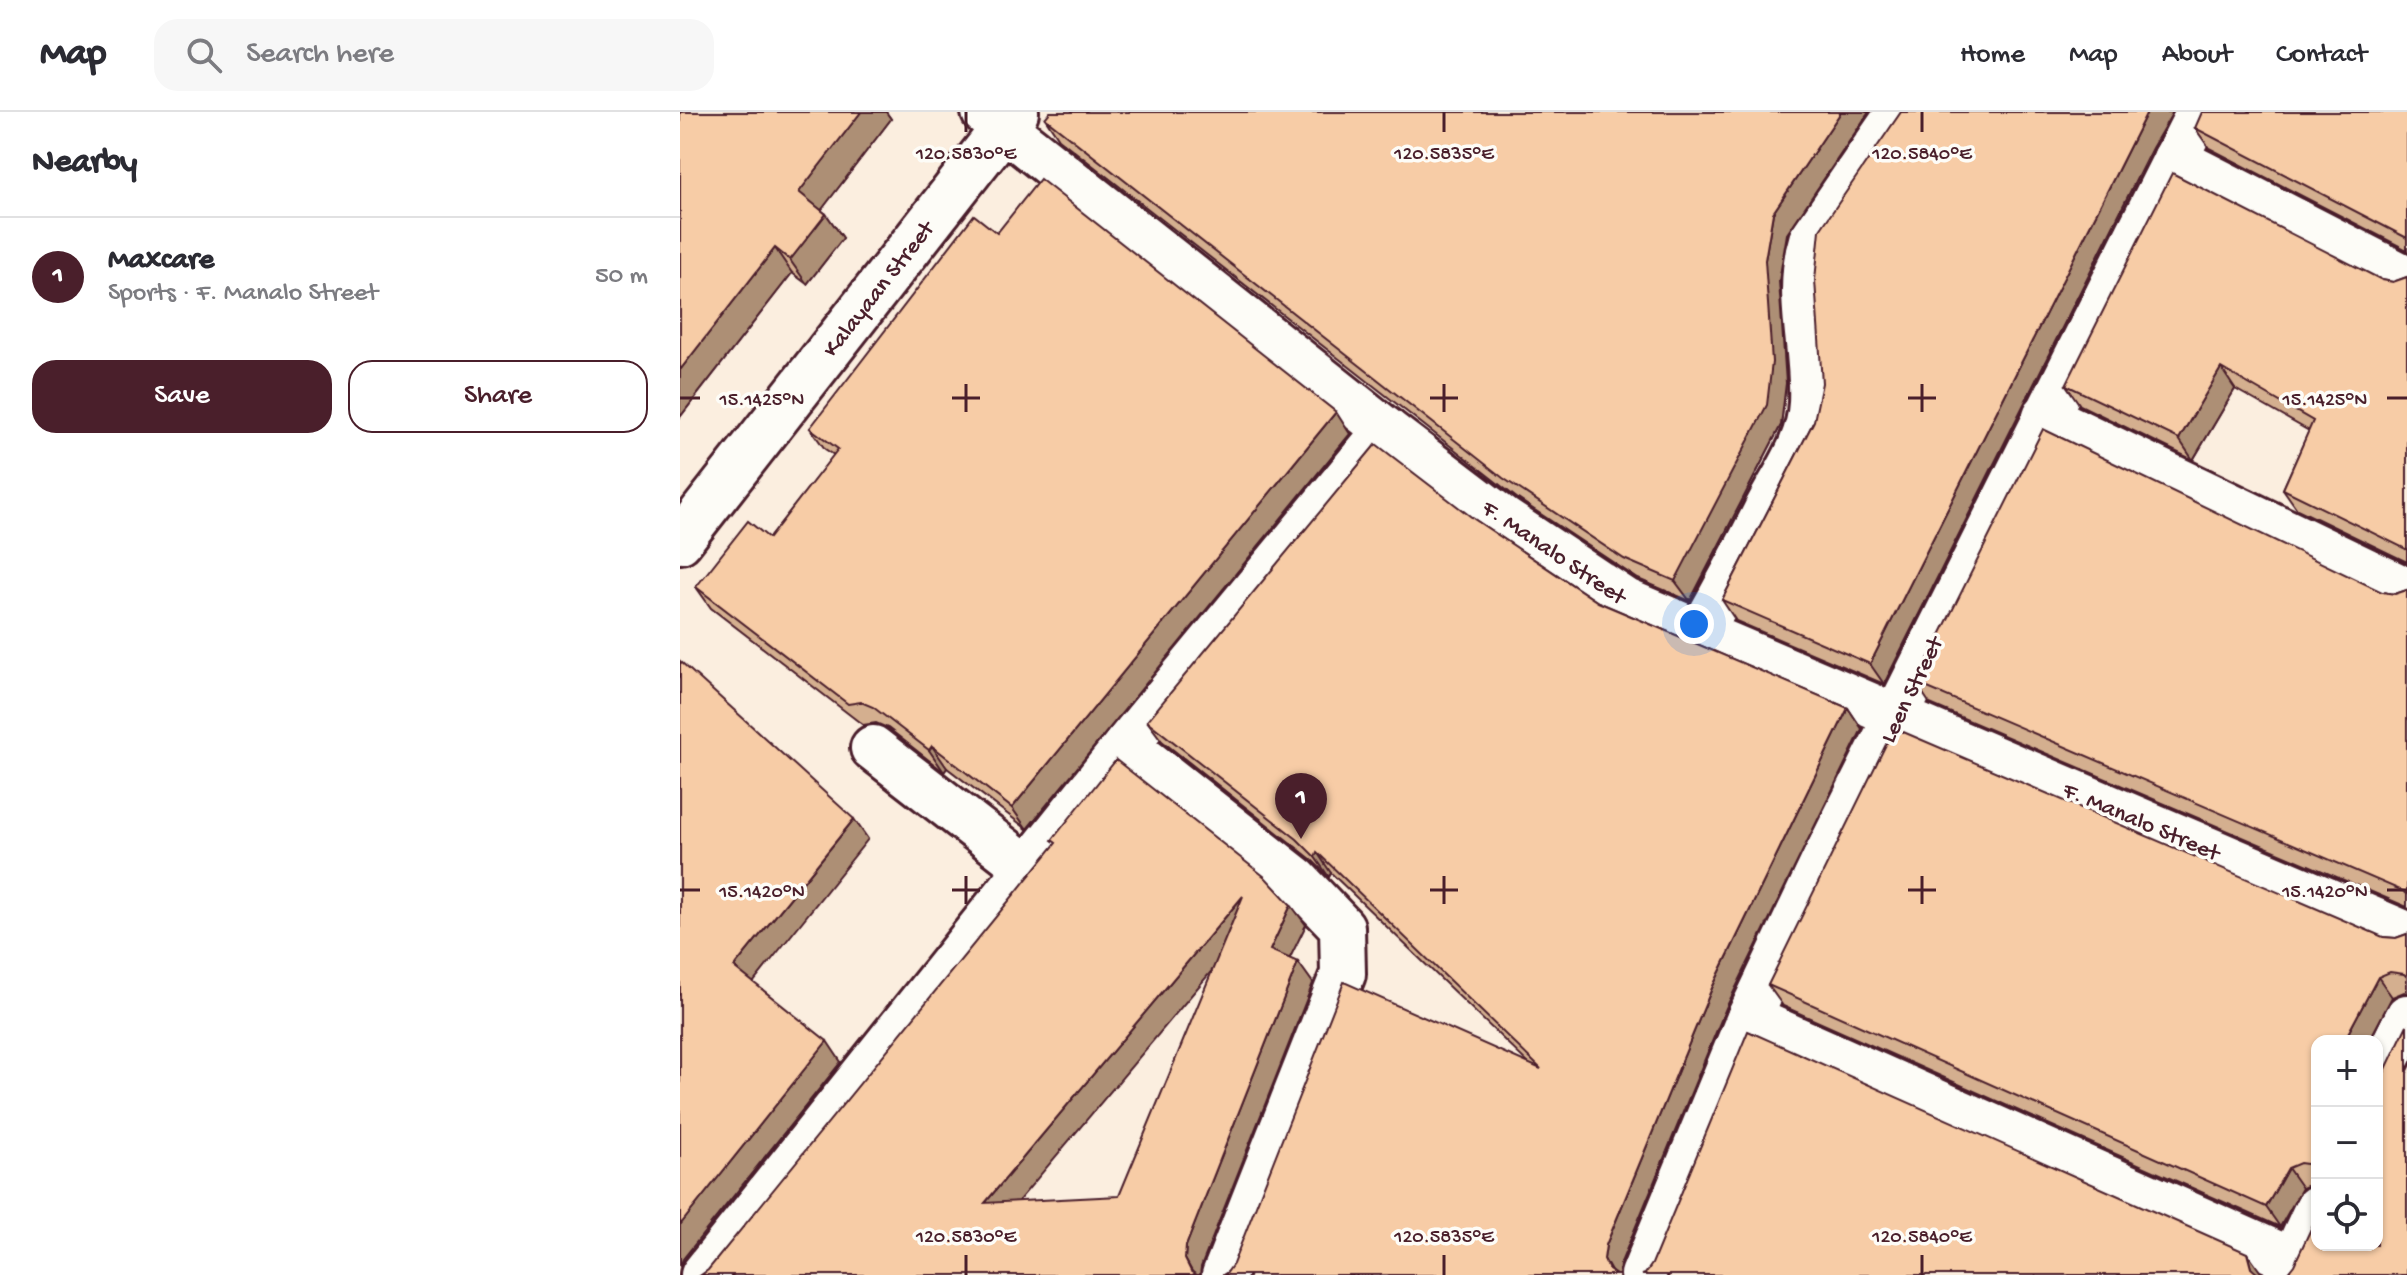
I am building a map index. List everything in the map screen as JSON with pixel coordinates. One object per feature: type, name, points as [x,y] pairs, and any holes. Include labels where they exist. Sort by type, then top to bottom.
[{"type":"street","points":[[1701,632],[1795,461],[1807,427],[1811,403],[1803,265],[1811,240],[1899,112]]},
{"type":"street","name":"Leen Street","points":[[1643,1275],[1749,1018],[2045,416],[2199,112]]},
{"type":"street","name":"F. Manalo Street","points":[[1001,117],[1386,430],[1503,519],[1626,601],[2407,934]]},
{"type":"street","name":"Kalayaan Street","points":[[680,541],[1001,117]]},
{"type":"street","points":[[2175,159],[2407,278]]},
{"type":"street","points":[[2045,416],[2407,590]]},
{"type":"street","points":[[703,1275],[1030,870],[1126,745],[1386,430]]},
{"type":"street","points":[[1126,745],[1296,879],[1342,927],[1343,974],[1224,1275]]},
{"type":"street","points":[[873,748],[1030,870]]},
{"type":"street","points":[[2383,1067],[2407,1017]]},
{"type":"street","points":[[1749,1018],[2289,1268],[2311,1221]]},
{"type":"building","points":[[680,112],[861,112],[799,192],[826,214],[790,260],[775,248],[680,370]]},
{"type":"building","points":[[1050,112],[1841,112],[1773,213],[1765,260],[1772,362],[1767,405],[1675,581],[1624,559],[1503,478],[1045,118]]},
{"type":"building","points":[[1901,112],[2147,112],[1870,664],[1722,600],[1814,421],[1822,383],[1815,280],[1820,230]]},
{"type":"building","points":[[2202,112],[2407,112],[2407,238],[2195,128]]},
{"type":"building","points":[[2172,173],[2382,280],[2393,282],[2407,277],[2407,550],[2283,489],[2313,421],[2221,368],[2179,439],[2066,385]]},
{"type":"building","points":[[1040,179],[1336,412],[1012,808],[932,746],[929,750],[873,707],[861,702],[848,704],[696,587],[748,521],[769,538],[838,449],[810,428],[974,215],[997,233]]},
{"type":"building","points":[[2043,429],[2382,592],[2395,594],[2407,590],[2407,894],[1916,683]]},
{"type":"building","points":[[1376,444],[1474,519],[1598,602],[1848,708],[1712,988],[1606,1245],[1604,1259],[1609,1270],[1616,1275],[1223,1275],[1233,1264],[1344,982],[1541,1069],[1317,852],[1315,857],[1297,839],[1147,721]]},
{"type":"building","points":[[680,661],[854,819],[734,967],[827,1041],[680,1225]]},
{"type":"building","points":[[1894,728],[2383,937],[2396,938],[2407,934],[2407,977],[2390,972],[2378,977],[2347,1035],[2311,1035],[2311,1165],[2300,1163],[2288,1168],[2266,1207],[1768,985]]},
{"type":"building","points":[[1116,760],[1265,877],[1291,905],[1270,950],[1298,962],[1186,1246],[1185,1259],[1197,1275],[701,1275],[1056,843],[1052,840]],"holes":[[[1243,896],[1119,1196],[985,1203]]]},
{"type":"building","points":[[2407,1025],[2407,1275],[2286,1275],[2311,1229],[2311,1251],[2383,1251],[2385,1071]]},
{"type":"building","points":[[1748,1031],[2247,1253],[2251,1268],[2259,1275],[1642,1275],[1652,1264]]},
{"type":"place","name":"Maxcare","points":[[1301,839]]}]
